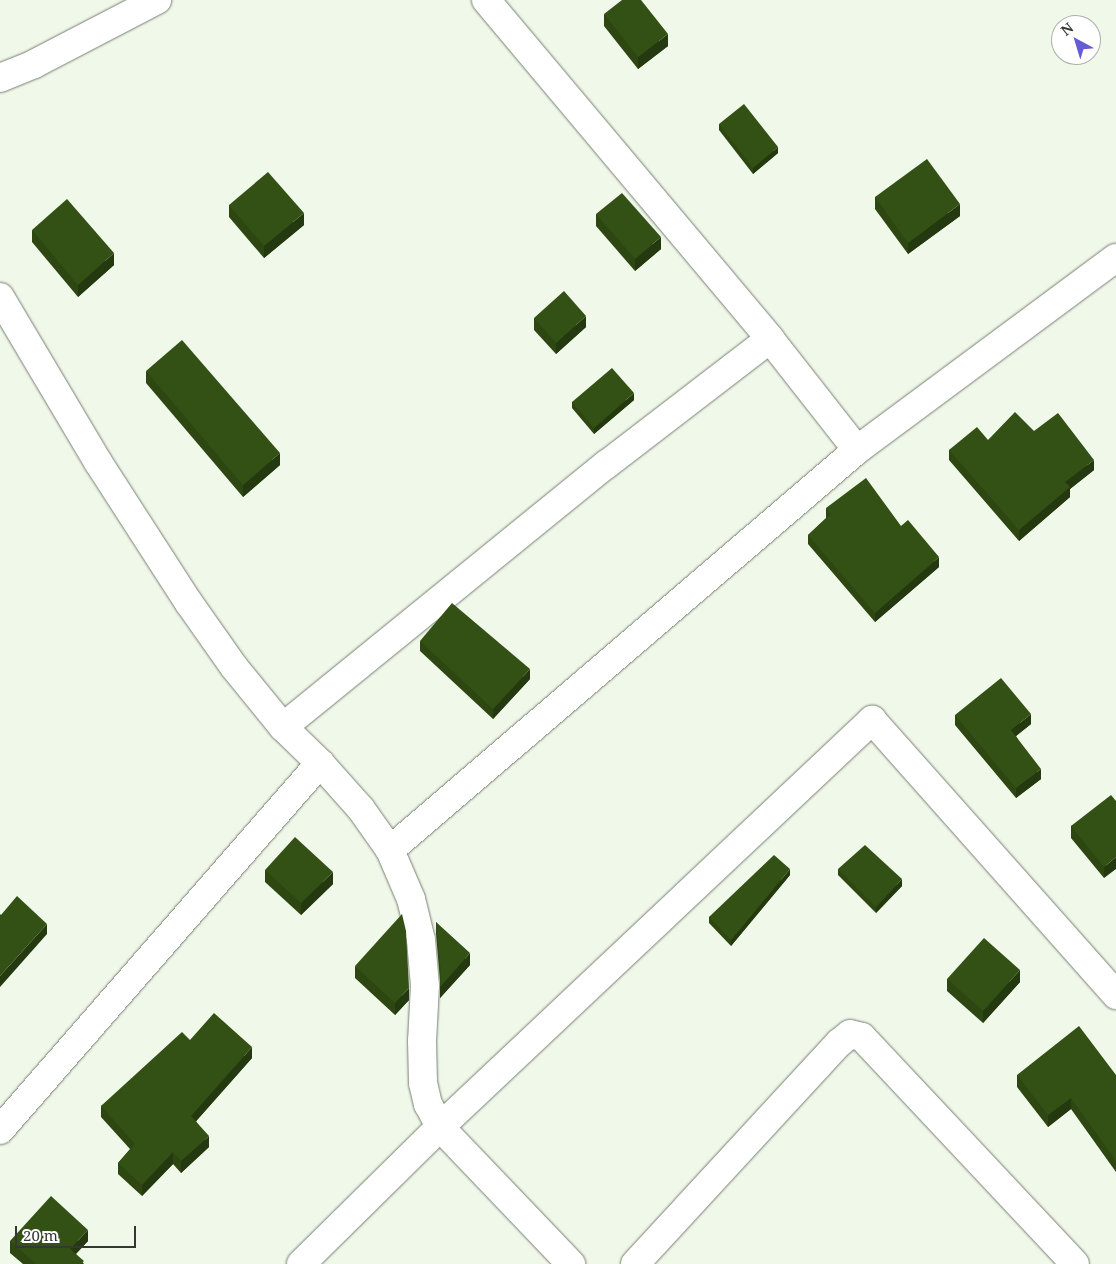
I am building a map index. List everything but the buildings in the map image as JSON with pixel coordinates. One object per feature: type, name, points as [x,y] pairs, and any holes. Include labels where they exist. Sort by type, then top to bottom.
[{"type":"street","points":[[0,78],[34,64],[156,0]]},
{"type":"street","points":[[486,0],[770,339],[857,450]]},
{"type":"street","points":[[390,850],[857,450],[1116,258]]},
{"type":"street","points":[[0,298],[98,462],[189,602],[234,667],[283,727],[320,763],[361,809],[390,850],[411,899],[421,940],[425,986],[422,1041],[423,1083],[428,1104],[440,1127],[571,1264]]},
{"type":"street","points":[[283,727],[607,464],[770,339]]},
{"type":"street","points":[[301,1264],[440,1127],[872,720],[1116,995]]},
{"type":"street","points":[[0,1130],[320,763]]},
{"type":"street","points":[[635,1264],[839,1043],[850,1034],[862,1037],[1075,1264]]}]
